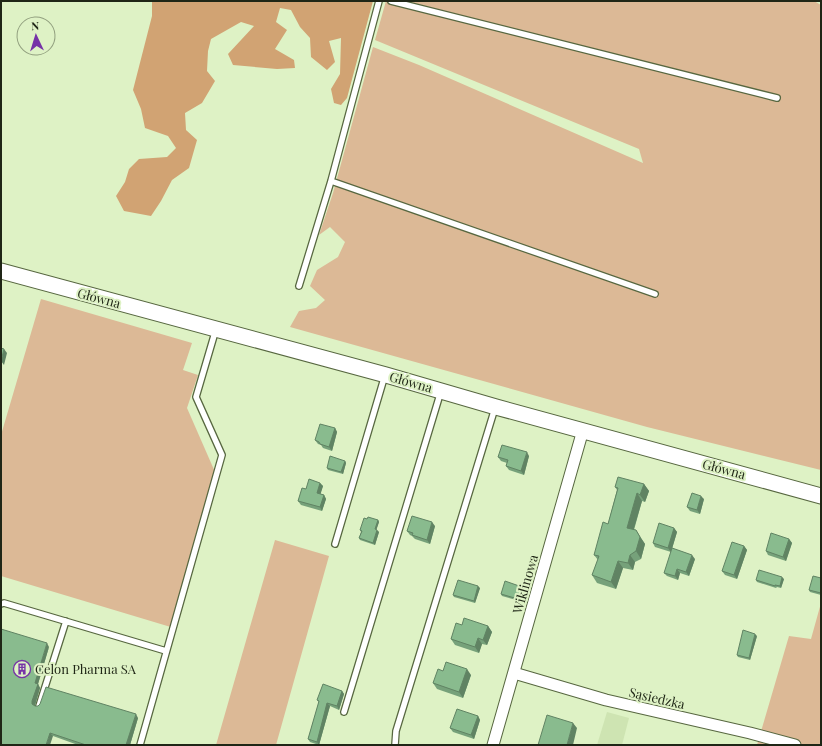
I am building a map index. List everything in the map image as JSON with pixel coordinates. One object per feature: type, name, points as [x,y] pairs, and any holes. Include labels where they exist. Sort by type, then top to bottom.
[{"type":"main road","name":"Główna","points":[[1,271],[386,375],[496,407],[821,496]]},
{"type":"street","name":"Wiklinowa","points":[[493,745],[583,430]]},
{"type":"street","name":"Sąsiedzka","points":[[514,673],[606,700],[750,733],[795,745]]},
{"type":"lane","points":[[299,286],[331,181],[379,1]]},
{"type":"lane","points":[[391,1],[777,98]]},
{"type":"lane","points":[[331,181],[655,294]]},
{"type":"lane","points":[[140,745],[222,455],[196,397],[216,329]]},
{"type":"lane","points":[[335,544],[386,375]]},
{"type":"lane","points":[[344,712],[442,391]]},
{"type":"lane","points":[[395,745],[396,731],[496,407]]},
{"type":"lane","points":[[1,604],[4,603],[166,651]]},
{"type":"lane","points":[[39,706],[66,621]]},
{"type":"shaded area","points":[[152,1],[373,1],[347,98],[341,105],[334,103],[331,89],[340,74],[341,38],[329,41],[335,62],[327,70],[311,57],[310,38],[300,27],[291,10],[280,8],[276,22],[287,30],[275,49],[294,60],[295,68],[277,69],[233,65],[228,54],[254,26],[241,22],[211,39],[208,51],[207,71],[215,81],[202,103],[185,113],[186,130],[197,140],[189,168],[172,180],[151,216],[124,211],[116,196],[125,182],[129,169],[139,159],[167,157],[176,148],[168,136],[145,128],[141,109],[133,90],[152,16]]},
{"type":"shaded area","points":[[386,1],[814,1],[821,5],[821,470],[647,427],[290,327],[299,311],[316,308],[325,300],[310,286],[317,270],[338,257],[345,242],[330,227],[319,235],[333,193],[373,47],[419,65],[643,163],[639,149],[375,40]]},
{"type":"shaded area","points":[[41,299],[192,343],[183,370],[198,375],[187,408],[215,472],[174,628],[1,576],[1,435]]},
{"type":"shaded area","points":[[275,540],[329,556],[276,745],[216,745]]},
{"type":"shaded area","points":[[821,603],[821,745],[757,745],[789,636],[811,639]]},
{"type":"shaded area","points":[[607,712],[629,718],[622,745],[597,745]]},
{"type":"building","points":[[1,348],[4,349],[1,361]]},
{"type":"building","points":[[320,424],[335,428],[329,447],[320,444],[315,440]]},
{"type":"building","points":[[502,445],[527,452],[521,471],[506,466],[508,460],[498,457]]},
{"type":"building","points":[[330,456],[345,461],[341,472],[327,468]]},
{"type":"building","points":[[618,477],[644,484],[640,495],[637,493],[627,528],[636,530],[640,537],[636,551],[630,555],[628,563],[618,561],[611,582],[592,575],[599,556],[594,555],[603,522],[608,524],[618,488],[615,487]]},
{"type":"building","points":[[309,479],[320,483],[317,493],[324,495],[320,507],[298,501],[302,488],[306,489]]},
{"type":"building","points":[[692,493],[701,496],[697,510],[687,507]]},
{"type":"building","points":[[412,516],[432,522],[427,540],[412,535],[413,533],[407,531]]},
{"type":"building","points":[[368,517],[378,520],[373,543],[359,538],[362,531],[360,530],[364,518],[367,519]]},
{"type":"building","points":[[659,523],[674,528],[668,548],[653,543]]},
{"type":"building","points":[[771,533],[789,539],[783,557],[766,551]]},
{"type":"building","points":[[732,542],[744,546],[734,575],[722,571]]},
{"type":"building","points":[[672,548],[692,555],[686,572],[677,569],[675,576],[664,573]]},
{"type":"building","points":[[759,570],[782,577],[780,586],[775,586],[756,580]]},
{"type":"building","points":[[813,576],[821,578],[821,593],[809,590]]},
{"type":"building","points":[[458,580],[478,586],[474,601],[453,595]]},
{"type":"building","points":[[505,581],[522,587],[518,599],[501,594]]},
{"type":"building","points":[[464,618],[488,626],[483,640],[478,638],[475,647],[451,639],[456,623],[462,625]]},
{"type":"building","name":"Celon Pharma SA","points":[[1,629],[47,643],[35,683],[38,684],[32,704],[38,706],[40,704],[46,687],[136,714],[126,745],[86,745],[50,733],[46,745],[1,745]]},
{"type":"building","points":[[743,630],[755,634],[749,658],[737,655]]},
{"type":"building","points":[[446,662],[467,669],[459,692],[433,683],[438,669],[443,671]]},
{"type":"building","points":[[323,684],[342,691],[337,706],[327,703],[317,742],[308,739],[319,701],[317,700]]},
{"type":"building","points":[[457,709],[478,716],[471,735],[450,728]]},
{"type":"building","points":[[547,715],[573,723],[567,745],[538,745]]},
{"type":"place","name":"Celon Pharma SA","points":[[22,669]]}]
